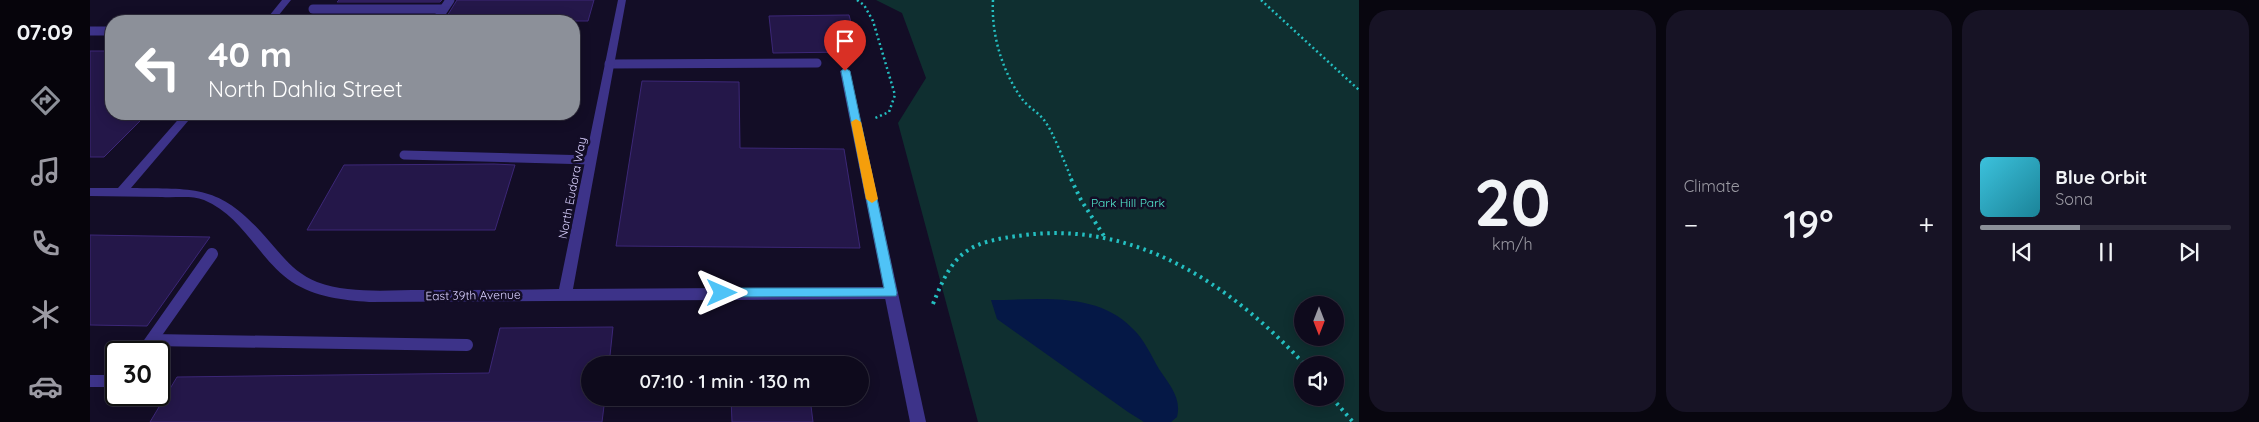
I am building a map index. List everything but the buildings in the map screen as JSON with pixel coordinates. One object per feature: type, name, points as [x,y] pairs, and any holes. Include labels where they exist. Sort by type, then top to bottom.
[{"type":"street","points":[[273,15],[287,0]]},
{"type":"street","name":"North Eudora Way","points":[[565,294],[622,0]]},
{"type":"street","points":[[845,71],[918,422]]},
{"type":"street","points":[[122,192],[184,120]]},
{"type":"street","name":"East 39th Avenue","points":[[90,192],[203,195],[218,202],[248,224],[290,272],[311,285],[338,294],[369,296],[891,293]]},
{"type":"lane","points":[[439,15],[450,0]]},
{"type":"lane","points":[[313,9],[443,8]]},
{"type":"lane","points":[[90,30],[105,31]]},
{"type":"lane","points":[[610,64],[817,63]]},
{"type":"lane","points":[[404,155],[591,160]]},
{"type":"lane","points":[[152,340],[212,254]]},
{"type":"lane","points":[[152,340],[467,345]]},
{"type":"lane","points":[[90,381],[105,381]]},
{"type":"path","points":[[857,0],[864,5],[873,21],[895,95],[889,112],[857,128]]},
{"type":"path","points":[[993,0],[992,14],[998,48],[1010,79],[1023,100],[1046,121],[1081,200],[1104,237]]},
{"type":"path","points":[[1261,0],[1359,90]]},
{"type":"path","points":[[933,304],[945,276],[970,247],[1024,234],[1074,232],[1104,237],[1154,252],[1211,282],[1265,322],[1297,356]]},
{"type":"path","points":[[1339,406],[1353,422]]},
{"type":"green space","name":"Park Hill Park","points":[[876,0],[1359,0],[1359,422],[978,422],[898,123],[926,78],[902,13]]},
{"type":"water","points":[[991,300],[1066,300],[1101,308],[1118,316],[1140,337],[1170,386],[1178,404],[1177,417],[1171,422],[1144,422],[1128,412],[997,319]]},
{"type":"slow traffic","points":[[856,122],[872,199]]},
{"type":"route","points":[[722,293],[891,293],[845,71]]}]
